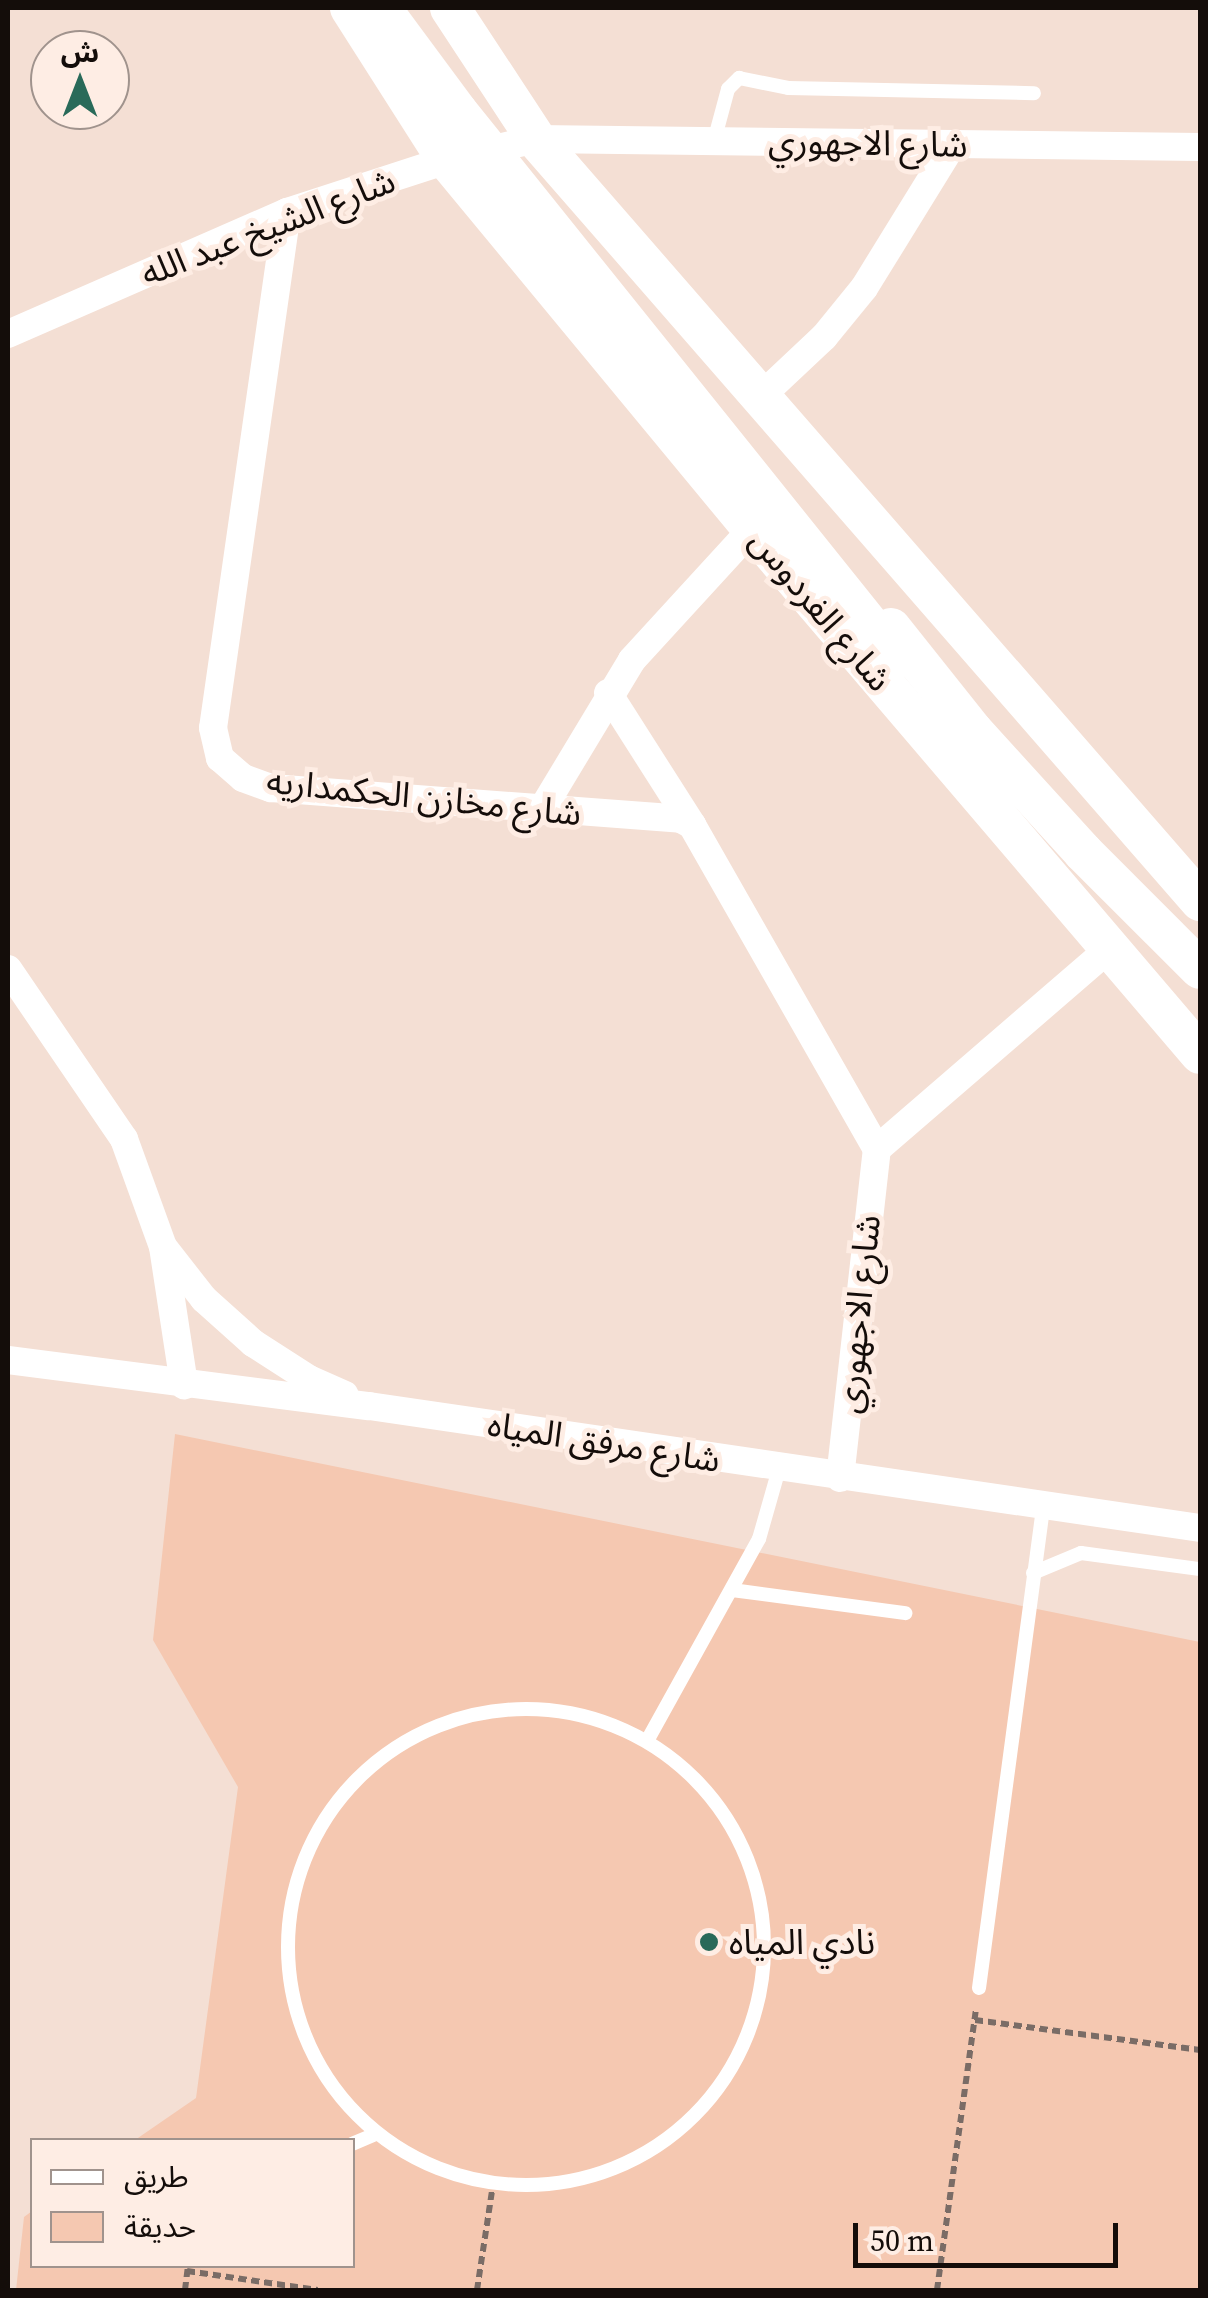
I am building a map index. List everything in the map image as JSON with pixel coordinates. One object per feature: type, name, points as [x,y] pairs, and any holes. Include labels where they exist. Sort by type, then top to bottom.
[{"type":"main road","name":"شارع الفردوس","points":[[350,8],[447,160],[752,529],[1200,1054]]},
{"type":"main road","points":[[381,8],[470,127],[962,740],[1200,1015]]},
{"type":"main road","points":[[399,8],[469,103],[973,731],[1083,852],[1200,969]]},
{"type":"main road","points":[[450,8],[536,138],[1200,901]]},
{"type":"street","name":"شارع الشيخ عبد الله","points":[[8,334],[286,212],[447,160],[536,138]]},
{"type":"street","name":"شارع الاجهوري","points":[[536,138],[1200,148]]},
{"type":"street","points":[[759,398],[824,336],[864,288],[953,144]]},
{"type":"street","name":"شارع مخازن الحكمداريه","points":[[286,212],[214,728],[220,758],[242,778],[271,788],[682,819],[692,824]]},
{"type":"street","points":[[542,810],[608,693],[632,660],[752,529]]},
{"type":"street","points":[[608,693],[692,824],[877,1150],[1110,948]]},
{"type":"street","points":[[8,968],[124,1139],[163,1247],[184,1385]]},
{"type":"street","name":"شارع الاجهوري","points":[[840,1478],[877,1150]]},
{"type":"street","points":[[163,1247],[204,1298],[253,1343],[308,1379],[369,1406]]},
{"type":"street","name":"شارع مرفق المياه","points":[[8,1360],[369,1406],[1200,1528]]},
{"type":"lane","points":[[714,141],[728,89],[739,78],[788,88],[1034,93]]},
{"type":"lane","points":[[647,1742],[759,1540],[778,1469]]},
{"type":"lane","points":[[979,1988],[1043,1506]]},
{"type":"lane","points":[[1033,1573],[1080,1553],[1200,1569]]},
{"type":"lane","points":[[732,1590],[905,1613]]},
{"type":"lane","points":[[542,1709],[597,1720],[647,1742],[691,1774],[726,1816],[751,1865],[764,1936],[764,1972],[752,2026],[728,2075],[706,2103],[651,2151],[601,2174],[548,2185],[493,2184],[438,2169],[376,2134],[328,2079],[308,2048],[291,1996],[286,1941],[294,1886],[324,1820],[345,1790],[386,1754],[435,1727],[487,1712],[542,1709]]},
{"type":"lane","points":[[355,2143],[376,2134]]},
{"type":"path","points":[[937,2290],[979,1988]]},
{"type":"path","points":[[975,2020],[1200,2050]]},
{"type":"path","points":[[476,2290],[493,2184]]},
{"type":"path","points":[[185,2290],[188,2268],[318,2290]]},
{"type":"green space","name":"نادي المياه","points":[[175,1434],[1200,1642],[1200,2290],[16,2290],[24,2217],[30,2212],[30,2268],[355,2268],[355,2138],[138,2138],[196,2098],[238,1787],[153,1640]]},
{"type":"place","name":"نادي المياه","points":[[709,1942]]}]
